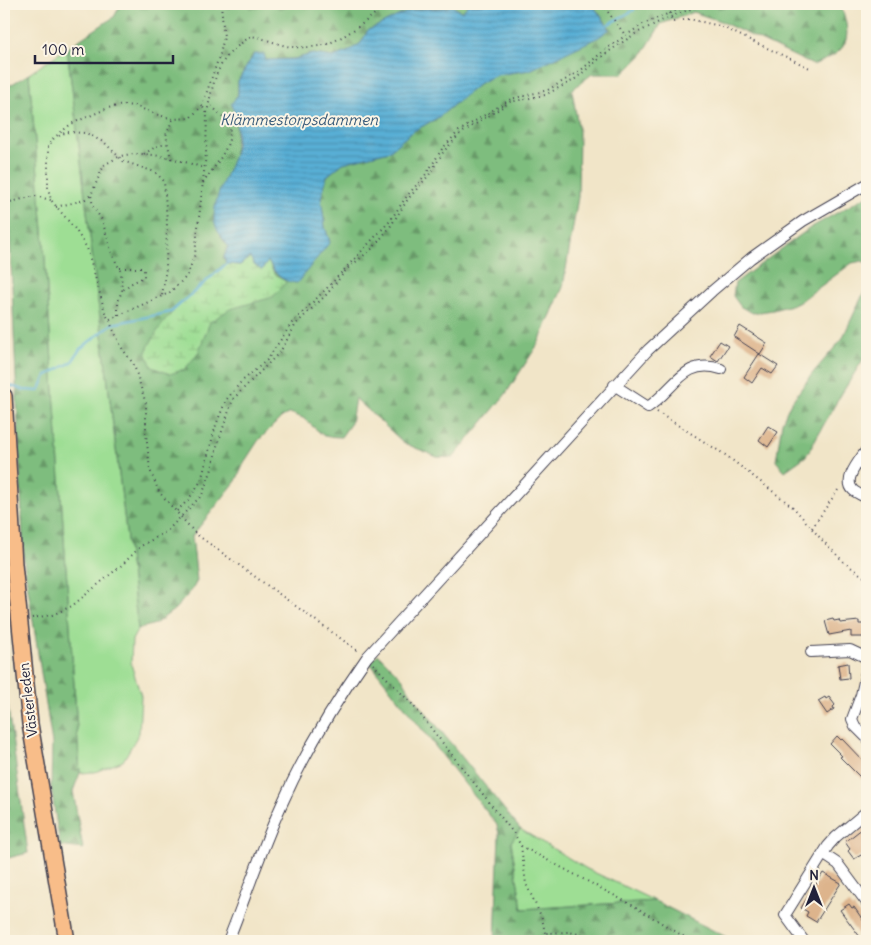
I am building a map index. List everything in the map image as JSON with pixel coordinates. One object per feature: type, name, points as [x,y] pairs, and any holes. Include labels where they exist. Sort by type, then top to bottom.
[{"type":"highway","name":"Västerleden","points":[[4,396],[14,564],[30,724],[67,941]]},
{"type":"highway","name":"Västerleden","points":[[4,512],[13,630],[23,725],[60,941]]},
{"type":"street","points":[[228,941],[281,806],[311,746],[347,686],[367,658],[614,385],[648,350],[751,258],[803,221],[867,184]]},
{"type":"street","points":[[614,385],[648,407],[683,374],[694,368],[713,366],[721,369]]},
{"type":"street","points":[[867,449],[854,470],[849,484],[852,489],[867,498]]},
{"type":"street","points":[[810,652],[850,650],[867,658]]},
{"type":"street","points":[[867,668],[861,695],[852,719],[855,726],[867,738]]},
{"type":"street","points":[[804,941],[786,915],[823,854],[836,837],[867,811]]},
{"type":"street","points":[[823,854],[838,864],[867,903]]},
{"type":"path","points":[[221,4],[224,37],[220,54],[202,106],[190,118],[173,119],[135,106],[123,105],[108,108],[71,124],[54,138],[48,147],[48,188],[51,200],[75,229],[87,248],[109,320],[122,348],[134,365],[146,404],[146,434],[150,470],[159,492],[196,534],[367,658],[412,704],[480,789],[521,846],[634,906],[690,941]]},
{"type":"path","points":[[109,320],[169,293],[187,276],[195,254],[204,168],[206,113],[222,63],[229,54],[251,36],[294,48],[326,44],[346,34],[379,11],[385,4]]},
{"type":"path","points":[[602,4],[628,38]]},
{"type":"path","points":[[30,618],[52,615],[72,606],[123,564],[141,546],[166,531],[202,494],[212,469],[232,398],[280,352],[296,324],[327,294],[347,269],[372,248],[390,228],[444,151],[460,134],[510,102],[545,95],[574,80],[643,24],[692,4]]},
{"type":"path","points":[[177,512],[201,481],[216,425],[226,400],[241,382],[267,360],[292,323],[390,222],[407,196],[459,131],[511,99],[548,90],[580,71],[606,49],[671,17],[703,4]]},
{"type":"path","points":[[669,13],[673,22],[689,19],[720,26],[812,69]]},
{"type":"path","points":[[208,86],[213,87]]},
{"type":"path","points":[[202,185],[227,148],[230,133],[229,127],[209,103]]},
{"type":"path","points":[[202,106],[206,113]]},
{"type":"path","points":[[171,159],[166,134],[173,119]]},
{"type":"path","points":[[54,138],[66,132],[86,133],[105,143],[118,158],[145,167],[155,172],[164,180],[168,222],[166,268],[162,296]]},
{"type":"path","points":[[143,155],[157,146],[167,144]]},
{"type":"path","points":[[56,207],[84,200],[91,195],[104,165],[125,155],[143,155],[171,159],[204,168]]},
{"type":"path","points":[[91,195],[93,207],[102,220],[112,254],[120,268],[122,290],[118,302],[118,315]]},
{"type":"path","points":[[6,203],[35,196],[51,200]]},
{"type":"path","points":[[120,268],[139,268],[144,270],[144,278],[122,290]]},
{"type":"path","points":[[648,407],[727,456],[793,507],[845,562],[867,579]]},
{"type":"path","points":[[812,528],[839,488],[849,484]]},
{"type":"path","points":[[521,846],[526,884],[542,918],[549,941]]},
{"type":"path","points":[[545,933],[569,932],[612,941]]},
{"type":"path","points":[[542,941],[545,933]]},
{"type":"green space","points":[[121,4],[501,4],[463,12],[452,6],[428,7],[409,11],[368,30],[361,43],[349,51],[333,57],[313,54],[294,59],[266,60],[254,54],[238,81],[238,95],[232,104],[237,117],[234,156],[219,193],[221,237],[228,246],[224,257],[250,257],[268,261],[274,273],[330,242],[325,227],[321,198],[327,176],[343,163],[389,151],[412,132],[439,117],[480,83],[496,75],[530,70],[610,28],[592,4],[840,4],[847,33],[844,44],[838,52],[813,65],[720,21],[693,12],[661,24],[642,55],[623,74],[592,74],[572,90],[579,132],[578,197],[563,287],[538,344],[505,395],[453,458],[437,457],[404,443],[355,398],[351,423],[341,437],[324,436],[303,418],[290,413],[282,417],[258,441],[245,461],[236,481],[192,536],[197,581],[192,590],[175,609],[155,624],[138,629],[67,48],[114,17]]},
{"type":"green space","points":[[67,48],[138,629],[132,640],[131,664],[141,696],[139,733],[123,761],[95,772],[80,773],[43,230],[29,74]]},
{"type":"green space","points":[[29,74],[43,230],[80,773],[73,791],[83,849],[60,846],[51,787],[52,743],[24,563],[6,146],[7,87]]},
{"type":"green space","points":[[867,196],[867,263],[862,261],[852,263],[798,303],[753,313],[741,307],[733,296],[735,283],[810,228]]},
{"type":"green space","points":[[250,257],[268,261],[274,273],[286,282],[273,297],[230,309],[210,322],[198,353],[185,369],[170,374],[152,367],[146,352],[170,315],[223,265],[240,265]]},
{"type":"green space","points":[[867,286],[867,353],[806,456],[785,471],[776,461],[782,422],[790,404],[812,374],[842,339]]},
{"type":"green space","points":[[378,654],[402,678],[412,695],[520,829],[511,842],[522,909],[655,901],[734,941],[495,941],[499,834],[497,825],[370,663]]},
{"type":"green space","points":[[4,679],[28,853],[4,859]]},
{"type":"green space","points":[[520,829],[587,869],[655,901],[522,909],[511,842]]},
{"type":"water","name":"Klämmestorpsdammen","points":[[592,4],[610,29],[599,37],[530,70],[496,75],[480,83],[439,117],[412,132],[389,151],[343,163],[327,176],[321,198],[325,227],[330,242],[297,283],[287,281],[280,276],[273,270],[268,261],[262,270],[254,265],[250,257],[240,265],[226,264],[224,257],[228,246],[215,225],[215,210],[218,195],[233,158],[236,145],[236,124],[231,104],[238,95],[238,81],[254,54],[264,54],[266,60],[294,59],[313,54],[333,57],[349,51],[361,43],[368,30],[406,13],[452,6],[462,12],[468,5]]},
{"type":"building","points":[[740,326],[767,343],[760,354],[734,337]]},
{"type":"building","points":[[720,341],[728,346],[718,361],[710,356]]},
{"type":"building","points":[[759,354],[778,366],[772,374],[762,368],[752,383],[744,377]]},
{"type":"building","points":[[768,426],[778,432],[768,447],[759,440]]},
{"type":"building","points":[[833,619],[834,621],[839,620],[840,623],[859,621],[859,624],[864,624],[865,637],[851,637],[851,631],[829,635],[825,621]]},
{"type":"building","points":[[848,663],[849,678],[840,679],[838,665]]},
{"type":"building","points":[[825,697],[826,699],[829,697],[835,705],[834,709],[827,714],[818,701]]},
{"type":"building","points":[[837,736],[867,765],[867,784],[830,744]]},
{"type":"building","points":[[863,828],[867,834],[867,848],[862,852],[863,854],[854,859],[848,851],[850,849],[845,842]]},
{"type":"building","points":[[823,873],[841,883],[816,922],[806,916],[808,912],[801,908]]},
{"type":"building","points":[[849,904],[852,908],[854,907],[867,926],[867,941],[863,941],[840,910]]},
{"type":"waterway","points":[[607,25],[634,10],[634,4]]},
{"type":"waterway","points":[[11,386],[24,390],[39,391],[46,376],[72,362],[80,349],[112,324],[171,312],[226,264]]}]
